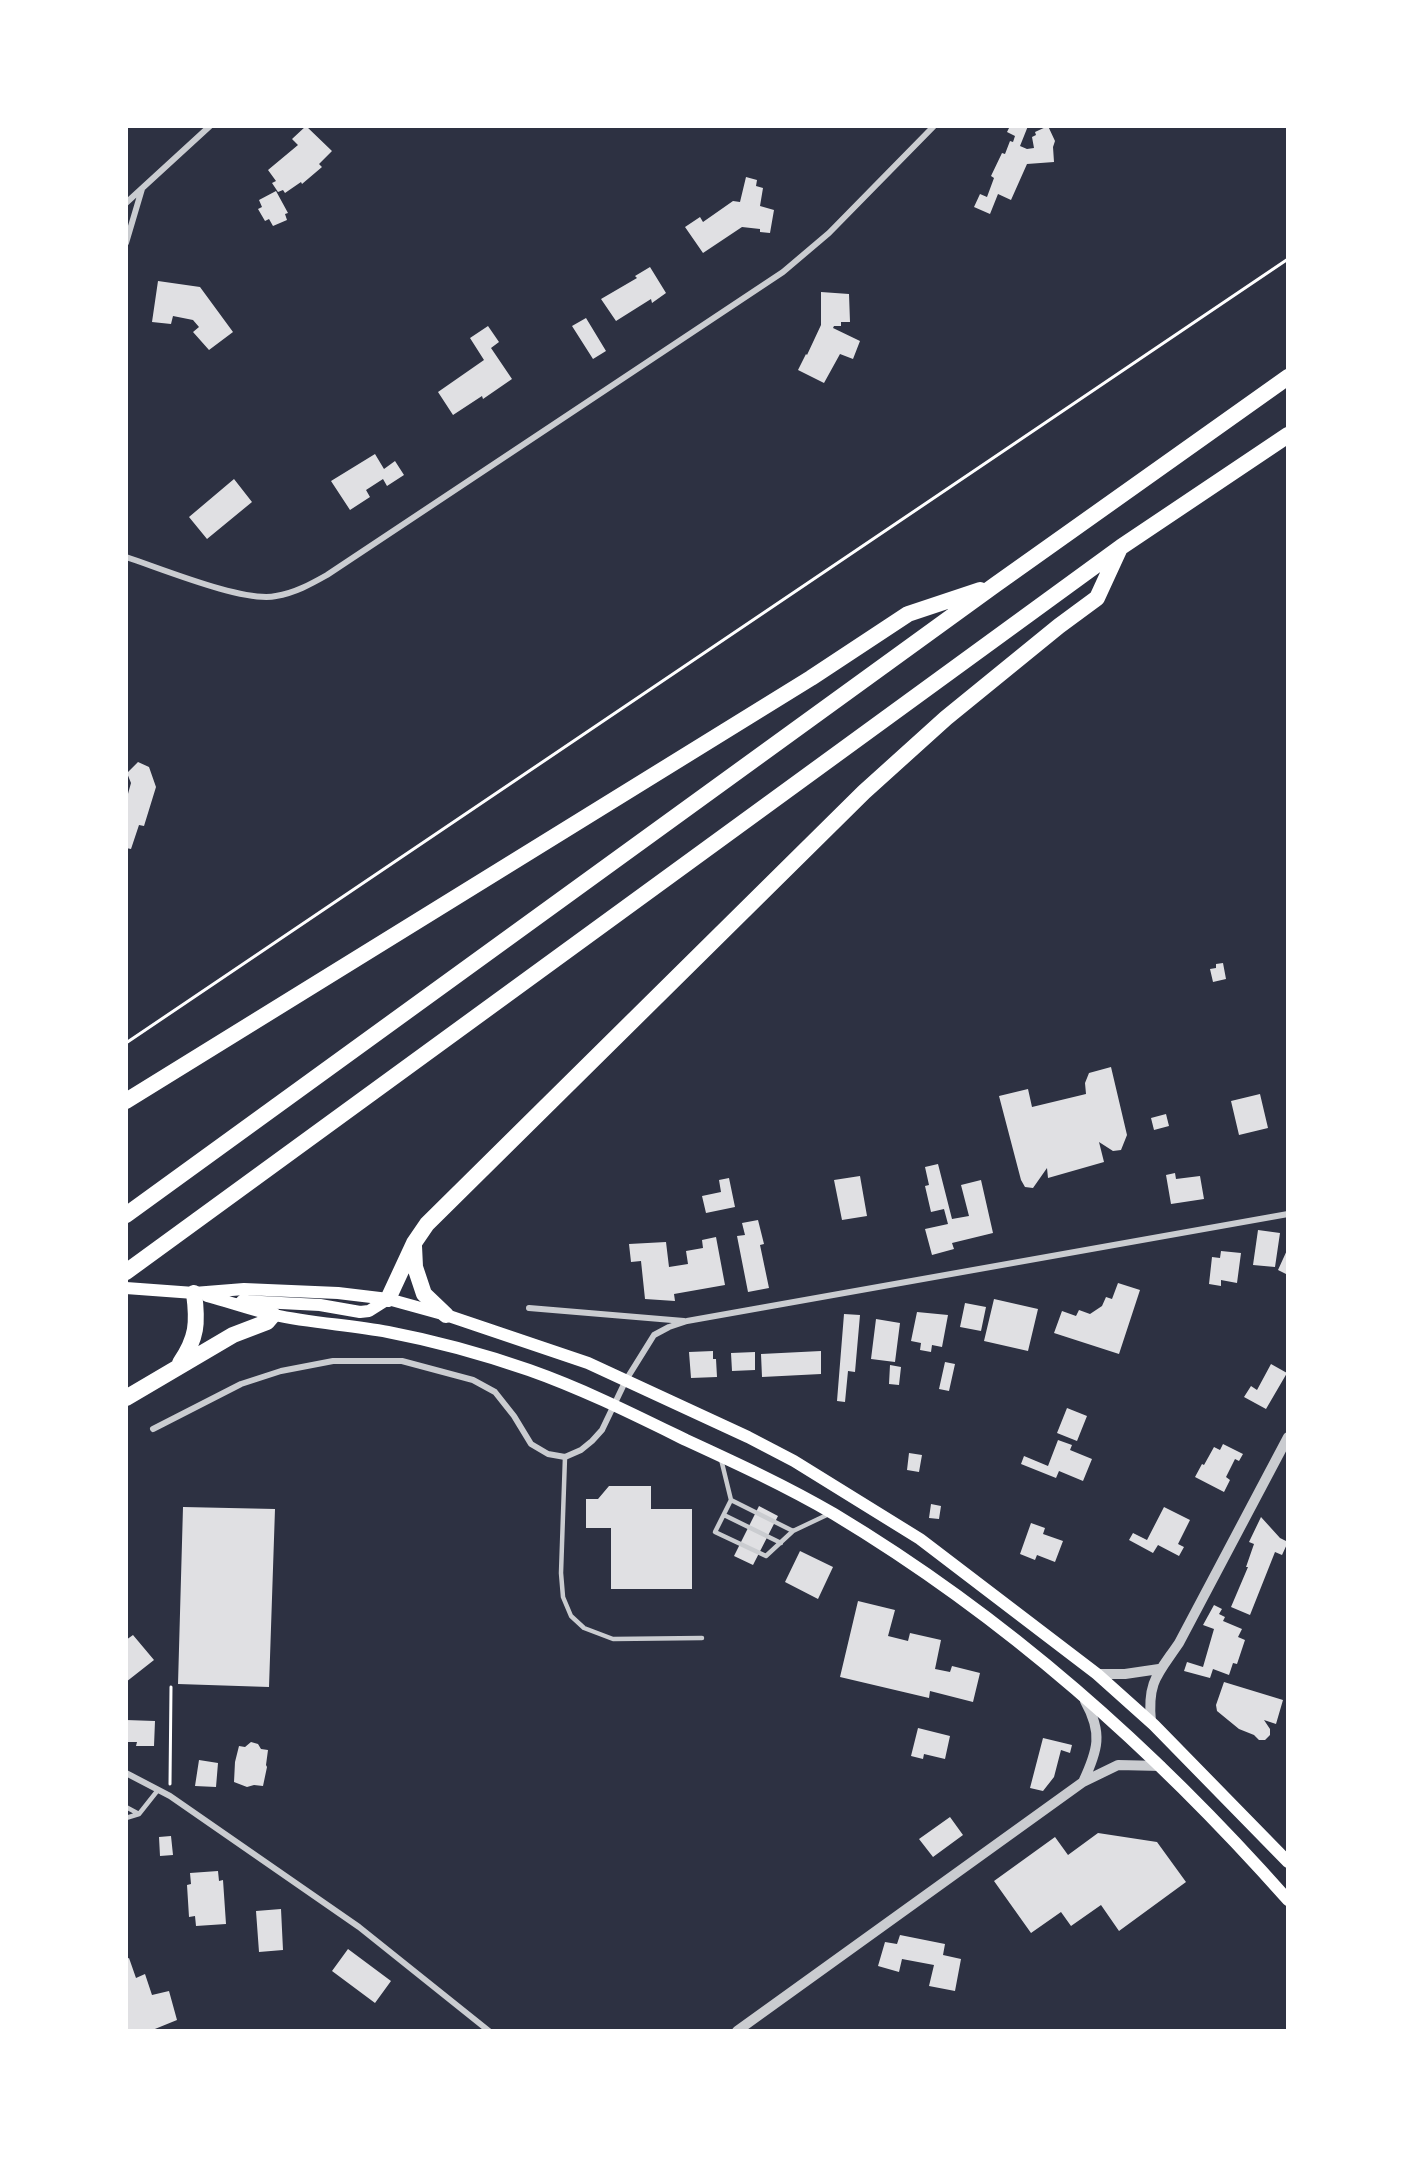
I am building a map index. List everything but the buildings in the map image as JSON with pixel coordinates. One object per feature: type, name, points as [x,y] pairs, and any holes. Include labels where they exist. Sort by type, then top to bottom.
[{"type":"highway","points":[[126,1215],[995,585],[1288,377]]},
{"type":"highway","points":[[126,1272],[1121,547],[1288,435]]},
{"type":"highway","points":[[388,1299],[414,1243],[427,1224],[864,792],[946,718],[1097,597],[1121,547]]},
{"type":"highway","points":[[126,1101],[790,690],[908,614],[995,585]]},
{"type":"highway","points":[[414,1243],[415,1267],[424,1294],[446,1315]]},
{"type":"highway","points":[[178,1366],[191,1347],[196,1326],[194,1293]]},
{"type":"highway","points":[[126,1398],[233,1335],[267,1322],[273,1315]]},
{"type":"main road","points":[[126,1288],[194,1293],[273,1315],[385,1332],[475,1353],[531,1371],[613,1406],[781,1485],[832,1513],[921,1570],[1030,1650],[1079,1690],[1161,1766],[1288,1900]]},
{"type":"main road","points":[[194,1293],[244,1289],[338,1293],[388,1299],[542,1346],[626,1380],[748,1437],[794,1461],[920,1539],[1097,1674],[1151,1722],[1288,1862]]},
{"type":"main road","points":[[229,1301],[320,1305],[360,1312],[369,1311],[388,1299]]},
{"type":"street","points":[[126,203],[210,126]]},
{"type":"street","points":[[126,557],[242,595],[274,597],[304,588],[327,575],[783,272],[829,234],[934,126]]},
{"type":"street","points":[[126,243],[142,189]]},
{"type":"street","points":[[153,1429],[241,1384],[281,1371],[333,1361],[402,1361],[472,1380],[495,1392],[514,1416],[531,1444],[548,1454],[565,1457],[592,1442],[602,1430],[626,1380],[654,1335],[669,1327],[687,1321],[1288,1214]]},
{"type":"street","points":[[529,1308],[687,1321]]},
{"type":"street","points":[[1151,1722],[1149,1705],[1152,1687],[1159,1670],[1179,1643],[1288,1437]]},
{"type":"street","points":[[1097,1674],[1125,1674],[1159,1670]]},
{"type":"street","points":[[1079,1690],[1093,1715],[1097,1730],[1097,1746],[1083,1782]]},
{"type":"street","points":[[737,2031],[1083,1782],[1118,1765],[1161,1766]]},
{"type":"street","points":[[126,1773],[170,1796],[359,1927],[489,2031]]},
{"type":"lane","points":[[721,1456],[731,1500],[715,1532],[766,1556],[793,1531],[832,1513]]},
{"type":"lane","points":[[565,1457],[561,1573],[563,1597],[572,1616],[584,1628],[614,1639],[702,1638]]},
{"type":"lane","points":[[731,1500],[793,1531]]},
{"type":"lane","points":[[724,1515],[781,1542]]},
{"type":"lane","points":[[126,1818],[139,1814],[158,1790]]},
{"type":"lane","points":[[126,1807],[139,1814]]},
{"type":"path","points":[[126,1043],[1288,259]]},
{"type":"path","points":[[170,1796],[171,1687]]}]
